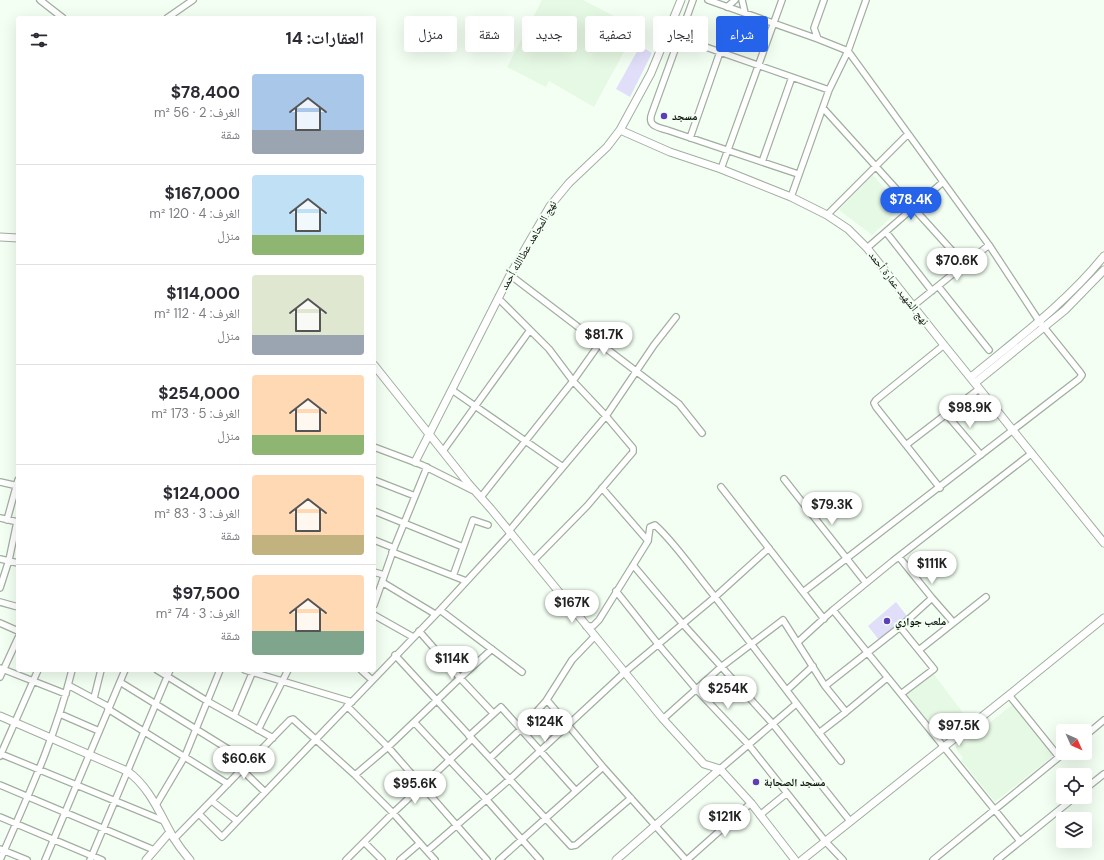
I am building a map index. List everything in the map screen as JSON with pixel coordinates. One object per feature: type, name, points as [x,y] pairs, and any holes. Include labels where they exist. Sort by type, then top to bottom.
[{"type":"street","points":[[40,0],[60,16]]},
{"type":"street","points":[[170,16],[193,0]]},
{"type":"street","name":"نهج المجاهد عطاالله أحمد","points":[[415,462],[510,275],[550,206],[569,183],[607,148],[620,130],[651,73],[681,0]]},
{"type":"street","points":[[688,16],[693,0]]},
{"type":"street","points":[[708,0],[848,51],[989,245],[1039,321],[1080,372],[1081,376],[940,488],[803,592]]},
{"type":"street","points":[[727,6],[735,0]]},
{"type":"street","points":[[742,0],[745,13]]},
{"type":"street","points":[[721,169],[782,0]]},
{"type":"street","points":[[818,39],[814,28],[824,0]]},
{"type":"street","points":[[791,196],[829,90],[848,51],[866,0]]},
{"type":"street","points":[[802,34],[814,28]]},
{"type":"street","points":[[675,52],[650,120],[655,126],[798,174]]},
{"type":"street","points":[[690,138],[720,52],[829,90]]},
{"type":"street","points":[[762,162],[792,77]]},
{"type":"street","points":[[823,108],[965,264]]},
{"type":"street","name":"نهج الشهيد عمارة أحمد","points":[[620,130],[670,152],[721,169],[791,196],[827,215],[848,229],[868,248],[944,346],[1104,543]]},
{"type":"street","points":[[827,215],[908,134]]},
{"type":"street","points":[[868,248],[943,182]]},
{"type":"street","points":[[886,232],[932,291]]},
{"type":"street","points":[[0,237],[16,238]]},
{"type":"street","points":[[913,306],[989,245]]},
{"type":"street","points":[[906,446],[946,414],[975,383],[1039,321],[1074,290],[1104,256]]},
{"type":"street","points":[[975,383],[1065,310],[1104,270]]},
{"type":"street","points":[[510,275],[679,404],[702,433]]},
{"type":"street","points":[[938,286],[989,350]]},
{"type":"street","points":[[498,298],[549,349],[573,381],[606,416],[633,448],[633,452],[587,506],[533,561]]},
{"type":"street","points":[[199,814],[222,837],[350,704],[440,610],[510,532],[606,416],[654,345],[676,317]]},
{"type":"street","points":[[443,450],[530,330]]},
{"type":"street","points":[[481,497],[573,381],[600,343]]},
{"type":"street","points":[[940,488],[876,407],[875,401],[944,346]]},
{"type":"street","points":[[376,368],[475,491],[663,719],[704,764],[720,768],[760,815],[795,860]]},
{"type":"street","points":[[452,390],[563,468]]},
{"type":"street","points":[[946,414],[980,455]]},
{"type":"street","points":[[376,448],[427,467],[475,491]]},
{"type":"street","points":[[798,642],[833,610],[866,583],[1032,453]]},
{"type":"street","points":[[376,599],[393,550],[427,467]]},
{"type":"street","points":[[784,479],[866,583]]},
{"type":"street","points":[[376,481],[415,496]]},
{"type":"street","points":[[0,482],[16,484]]},
{"type":"street","points":[[721,487],[824,619]]},
{"type":"street","points":[[602,488],[648,541]]},
{"type":"street","points":[[7,520],[16,491]]},
{"type":"street","points":[[376,512],[463,547]]},
{"type":"street","points":[[0,518],[16,522]]},
{"type":"street","points":[[453,576],[473,520],[488,525]]},
{"type":"street","points":[[586,626],[593,626],[599,620],[648,541],[650,527],[655,524],[841,760]]},
{"type":"street","points":[[0,588],[9,560],[16,527]]},
{"type":"street","points":[[376,541],[393,550],[466,581]]},
{"type":"street","points":[[427,851],[510,779],[625,672],[714,597],[769,548]]},
{"type":"street","points":[[899,557],[932,598],[954,622]]},
{"type":"street","points":[[0,559],[16,562]]},
{"type":"street","points":[[633,565],[682,623],[772,723],[850,821]]},
{"type":"street","points":[[376,573],[384,575]]},
{"type":"street","points":[[382,582],[435,614]]},
{"type":"street","points":[[616,591],[696,689],[748,744],[787,794],[843,860]]},
{"type":"street","points":[[919,650],[986,597]]},
{"type":"street","points":[[825,686],[900,627],[932,598]]},
{"type":"street","points":[[0,602],[16,607]]},
{"type":"street","points":[[440,610],[522,672]]},
{"type":"street","points":[[833,610],[1020,841]]},
{"type":"street","points":[[376,616],[413,637]]},
{"type":"street","points":[[802,860],[825,840],[944,747],[1104,618]]},
{"type":"street","points":[[663,719],[721,667],[784,620],[825,686],[846,712]]},
{"type":"street","points":[[0,623],[16,630]]},
{"type":"street","points":[[900,627],[934,669],[901,694]]},
{"type":"street","points":[[419,631],[493,714]]},
{"type":"street","points":[[490,758],[521,729],[547,700],[572,660],[595,636]]},
{"type":"street","points":[[0,677],[2,669],[16,642]]},
{"type":"street","points":[[355,775],[388,747],[492,649]]},
{"type":"street","points":[[395,656],[569,844],[573,846],[631,798]]},
{"type":"street","points":[[787,690],[812,666]]},
{"type":"street","points":[[2,669],[66,694]]},
{"type":"street","points":[[37,672],[0,755],[164,821]]},
{"type":"street","points":[[0,860],[2,850],[28,796],[60,714],[71,672]]},
{"type":"street","points":[[94,698],[100,672]]},
{"type":"street","points":[[45,860],[124,672]]},
{"type":"street","points":[[161,672],[207,701],[273,738]]},
{"type":"street","points":[[91,858],[169,672]]},
{"type":"street","points":[[156,806],[185,756],[219,672]]},
{"type":"street","points":[[234,716],[253,672]]},
{"type":"street","points":[[256,672],[350,704],[487,860]]},
{"type":"street","points":[[258,730],[287,672]]},
{"type":"street","points":[[363,672],[372,680]]},
{"type":"street","points":[[819,733],[887,678]]},
{"type":"street","points":[[120,682],[249,762]]},
{"type":"street","points":[[68,685],[94,698],[228,784]]},
{"type":"street","points":[[1009,695],[1056,749]]},
{"type":"street","points":[[547,700],[603,767],[687,860],[750,803]]},
{"type":"street","points":[[616,860],[720,768],[796,704]]},
{"type":"street","points":[[346,860],[393,813],[450,761],[501,707],[576,791]]},
{"type":"street","points":[[60,714],[99,731]]},
{"type":"street","points":[[0,716],[127,771],[142,786],[156,806],[174,839],[189,860]]},
{"type":"street","points":[[174,839],[292,719],[355,775],[393,813],[435,860]]},
{"type":"street","points":[[1092,730],[1104,720]]},
{"type":"street","points":[[414,722],[486,799],[540,860]]},
{"type":"street","points":[[935,859],[1056,759]]},
{"type":"street","points":[[499,860],[603,767]]},
{"type":"street","points":[[242,770],[265,792]]},
{"type":"street","points":[[1092,783],[1104,774]]},
{"type":"street","points":[[0,785],[154,850]]},
{"type":"street","points":[[760,815],[787,794]]},
{"type":"street","points":[[212,801],[237,821]]},
{"type":"street","points":[[997,860],[1066,804]]},
{"type":"street","points":[[0,816],[91,858],[102,860]]},
{"type":"street","points":[[146,860],[170,832]]},
{"type":"street","points":[[364,842],[382,860]]},
{"type":"street","points":[[400,860],[420,843]]},
{"type":"street","points":[[2,850],[27,860]]},
{"type":"shaded area","points":[[542,0],[583,0],[614,16],[585,16],[585,52],[624,52],[594,107],[549,81],[546,87],[507,67],[522,38],[522,52],[577,52],[577,16],[534,16]]},
{"type":"shaded area","points":[[645,49],[652,53],[630,97],[616,89],[637,52],[645,52]]},
{"type":"shaded area","points":[[873,175],[901,208],[872,235],[839,210]]},
{"type":"shaded area","name":"ملعب جواري","points":[[896,602],[907,616],[879,640],[868,626]]},
{"type":"shaded area","points":[[933,673],[966,717],[940,738],[904,694]]},
{"type":"shaded area","points":[[1013,704],[1054,755],[995,802],[961,760],[963,758],[955,747],[961,742],[963,744]]},
{"type":"place","name":"مسجد","points":[[664,116]]},
{"type":"place","name":"ملعب جواري","points":[[887,621]]},
{"type":"place","name":"مسجد الصحابة","points":[[756,782]]}]
